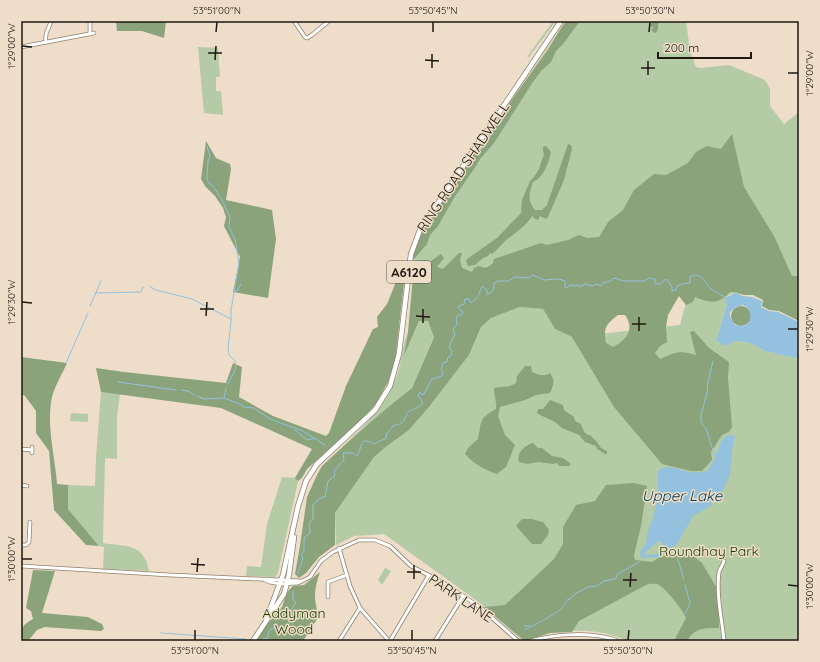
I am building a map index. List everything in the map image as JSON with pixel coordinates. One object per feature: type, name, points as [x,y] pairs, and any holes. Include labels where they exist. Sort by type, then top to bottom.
[{"type":"highway","name":"RING ROAD SHADWELL","points":[[287,582],[294,531],[301,497],[312,472],[325,455],[370,414],[382,400],[390,386],[400,354],[411,254],[420,230],[561,21]]},
{"type":"highway","name":"RING ROAD SHADWELL","points":[[281,582],[289,545],[294,531]]},
{"type":"highway","name":"A6120","points":[[266,620],[281,582]]},
{"type":"highway","name":"A6120","points":[[253,641],[280,601],[287,582]]},
{"type":"street","points":[[46,42],[45,36],[52,21]]},
{"type":"street","points":[[21,47],[92,34],[90,21]]},
{"type":"street","points":[[294,21],[305,37],[310,38],[329,21]]},
{"type":"street","points":[[21,449],[32,450]]},
{"type":"street","points":[[21,485],[27,486]]},
{"type":"street","points":[[21,545],[25,545],[29,542],[29,522]]},
{"type":"street","name":"PARK LANE","points":[[21,566],[298,583],[310,576],[326,556],[339,548],[359,540],[375,540],[390,546],[411,566],[429,575],[486,612],[518,641]]},
{"type":"street","points":[[339,548],[350,586],[360,608],[390,641],[429,575]]},
{"type":"street","points":[[724,561],[719,573],[719,600],[724,641]]},
{"type":"street","points":[[328,596],[328,582],[347,575]]},
{"type":"street","points":[[435,641],[463,596]]},
{"type":"street","points":[[339,641],[360,608]]},
{"type":"street","points":[[530,641],[546,636],[570,635],[588,636],[618,641]]},
{"type":"green space","points":[[116,21],[166,21],[164,38],[142,31],[117,31]]},
{"type":"green space","points":[[553,21],[556,21],[529,57],[527,57]]},
{"type":"green space","name":"Roundhay Park","points":[[566,21],[686,21],[690,51],[696,67],[701,68],[729,65],[765,80],[770,89],[770,106],[784,124],[799,112],[799,281],[759,288],[739,295],[732,294],[726,297],[727,305],[716,341],[725,346],[737,341],[750,343],[765,351],[799,358],[799,641],[628,641],[609,634],[580,630],[560,631],[523,641],[476,600],[384,534],[354,536],[336,545],[335,513],[374,457],[409,430],[429,407],[469,355],[481,327],[491,318],[520,307],[543,309],[555,329],[572,337],[680,325],[691,283],[608,222],[599,237],[529,250],[472,272],[432,272],[418,264],[413,258],[422,232]]},
{"type":"green space","points":[[566,21],[580,21],[556,51],[551,62],[541,71],[531,85],[494,143],[480,159],[454,198],[438,226],[430,235],[427,244],[414,259],[416,245],[422,232],[474,154],[480,151],[488,142],[502,115],[548,50]]},
{"type":"green space","points":[[652,21],[661,21],[658,24],[656,33],[651,29],[654,28],[650,26]]},
{"type":"green space","points":[[198,47],[218,48],[220,77],[216,77],[216,91],[221,91],[223,115],[204,113]]},
{"type":"green space","points":[[732,134],[744,187],[774,236],[792,276],[799,276],[799,321],[779,311],[769,310],[762,306],[763,300],[753,295],[730,292],[722,299],[714,302],[705,301],[695,297],[693,302],[686,305],[679,296],[668,315],[666,327],[667,342],[660,346],[655,353],[660,359],[678,352],[696,355],[690,332],[694,331],[709,348],[729,362],[728,378],[732,427],[729,432],[722,435],[711,452],[712,460],[702,471],[691,471],[662,464],[614,407],[572,337],[555,329],[543,309],[520,307],[491,318],[481,327],[469,355],[429,407],[409,430],[374,457],[335,513],[335,545],[319,557],[306,573],[299,578],[295,574],[307,497],[322,466],[388,407],[412,388],[434,337],[428,321],[419,321],[404,356],[408,332],[413,276],[418,262],[425,260],[431,261],[441,254],[444,258],[437,267],[443,269],[459,253],[462,253],[460,260],[462,268],[472,272],[474,268],[479,266],[490,266],[494,259],[541,243],[547,245],[568,240],[579,235],[587,238],[599,237],[608,222],[623,210],[634,190],[654,174],[666,175],[688,163],[696,152],[707,146],[721,149]],"holes":[[[618,315],[625,315],[629,325],[628,334],[622,341],[613,347],[606,343],[606,327]]]},
{"type":"green space","points":[[206,141],[216,158],[230,164],[231,169],[226,200],[272,210],[276,239],[268,298],[233,292],[240,257],[224,226],[226,217],[223,208],[201,179]]},
{"type":"green space","points":[[568,144],[571,145],[572,149],[564,180],[548,217],[546,219],[540,216],[538,220],[532,216],[523,227],[492,254],[490,253],[475,265],[468,266],[466,261],[467,259],[497,238],[521,213],[522,200],[530,181],[539,169],[544,154],[543,147],[546,146],[551,152],[545,170],[537,180],[533,182],[530,190],[530,200],[535,210],[542,210],[547,205]]},
{"type":"green space","points":[[403,265],[406,266],[395,361],[388,382],[376,404],[359,422],[307,469],[302,478],[298,481],[295,478],[312,449],[221,408],[101,392],[96,368],[226,383],[233,363],[242,367],[239,397],[273,416],[326,436],[329,433],[346,386],[373,329],[378,327],[377,317],[387,304]]},
{"type":"green space","points":[[737,306],[745,306],[751,312],[751,320],[745,326],[737,326],[731,320],[731,312]]},
{"type":"green space","points":[[419,321],[428,321],[434,336],[412,388],[388,407],[322,466],[362,428],[388,395],[397,377],[408,332],[405,354]]},
{"type":"green space","points":[[21,357],[67,363],[53,393],[50,408],[50,429],[57,484],[68,485],[68,509],[99,546],[86,545],[54,510],[49,451],[36,433],[36,411],[25,396],[21,394]]},
{"type":"green space","points":[[525,366],[531,366],[532,372],[539,375],[550,373],[553,378],[553,385],[550,393],[536,395],[525,400],[500,407],[498,416],[505,435],[515,445],[506,467],[497,474],[488,471],[472,461],[465,454],[468,448],[478,439],[483,418],[496,409],[494,388],[510,386],[516,383],[517,376]]},
{"type":"green space","points":[[101,392],[120,394],[117,416],[117,459],[105,458],[103,543],[127,546],[137,550],[146,560],[149,571],[103,569],[104,547],[99,546],[68,509],[68,485],[95,486]]},
{"type":"green space","points":[[550,400],[563,405],[564,410],[574,417],[576,422],[581,424],[584,432],[590,435],[601,448],[607,451],[607,454],[597,449],[596,446],[585,442],[579,435],[562,428],[555,422],[538,414],[538,409],[543,409]]},
{"type":"green space","points":[[71,413],[88,414],[88,422],[70,421]]},
{"type":"green space","points":[[533,443],[538,448],[542,448],[552,456],[563,458],[570,463],[570,466],[559,466],[557,463],[553,464],[539,462],[527,464],[519,462],[518,459],[522,450]]},
{"type":"green space","points":[[282,477],[297,478],[298,481],[278,573],[275,577],[246,576],[247,566],[261,567],[267,524]]},
{"type":"green space","points":[[634,483],[647,486],[641,526],[634,555],[635,560],[652,562],[660,557],[673,554],[692,555],[702,563],[718,590],[719,628],[701,629],[693,633],[687,641],[674,641],[686,618],[682,610],[670,595],[662,587],[654,584],[646,585],[579,621],[572,632],[550,633],[525,641],[484,607],[505,605],[554,559],[563,544],[563,527],[576,505],[595,501],[606,485]]},
{"type":"green space","points":[[522,519],[531,519],[543,522],[549,530],[548,535],[541,544],[532,544],[516,526]]},
{"type":"green space","points":[[385,568],[391,571],[382,585],[378,580]]},
{"type":"green space","points":[[33,570],[55,571],[42,613],[88,617],[102,624],[104,629],[101,631],[45,627],[37,630],[28,641],[21,641],[22,628],[33,619],[31,611],[26,608]]},
{"type":"green space","name":"Addyman Wood","points":[[320,572],[316,584],[315,594],[319,616],[303,641],[256,641],[261,631],[282,607],[287,592],[293,586],[304,585]]},
{"type":"water","points":[[735,293],[752,297],[762,301],[761,307],[769,311],[778,312],[799,322],[799,358],[765,351],[750,343],[737,341],[725,346],[716,341],[727,305],[725,298]],"holes":[[[743,305],[748,308],[750,312],[750,321],[745,326],[735,325],[730,316],[730,312],[736,307]]]},
{"type":"water","name":"Upper Lake","points":[[733,435],[735,437],[730,475],[721,494],[720,493],[711,504],[712,505],[693,516],[677,544],[671,549],[659,557],[641,558],[640,552],[646,544],[658,497],[658,472],[661,469],[668,467],[690,472],[707,471],[723,438]],"holes":[[[659,541],[663,544],[661,552],[645,555],[645,552]]]},
{"type":"waterway","points":[[207,147],[210,156],[208,161],[208,182],[212,185],[221,198],[230,217],[229,227],[235,239],[239,264],[231,310],[228,348],[229,355],[235,361],[236,368],[228,384]]},
{"type":"waterway","points":[[298,573],[303,558],[301,555],[304,551],[304,538],[310,533],[309,524],[313,519],[313,504],[322,497],[325,497],[328,481],[335,476],[334,471],[344,460],[343,453],[353,453],[357,456],[363,442],[365,441],[374,444],[386,438],[387,433],[393,426],[402,423],[408,412],[422,404],[422,401],[418,395],[420,392],[422,395],[424,394],[432,379],[442,376],[443,373],[441,370],[443,363],[447,362],[448,357],[451,356],[452,352],[449,347],[455,334],[453,329],[457,324],[456,318],[458,315],[462,315],[463,312],[458,308],[459,306],[464,304],[465,299],[469,299],[471,303],[477,298],[482,286],[487,290],[487,294],[489,294],[494,289],[494,283],[498,281],[508,281],[515,277],[529,278],[533,275],[544,280],[559,279],[565,281],[566,288],[571,285],[578,285],[580,287],[585,284],[592,286],[597,284],[601,286],[605,282],[609,282],[614,278],[624,281],[644,281],[649,278],[655,279],[655,284],[660,284],[666,279],[672,287],[672,291],[676,290],[677,286],[690,283],[690,277],[696,275],[702,278],[710,288],[727,298]]},
{"type":"waterway","points":[[90,306],[101,281]]},
{"type":"waterway","points":[[235,291],[237,291],[241,284]]},
{"type":"waterway","points":[[149,286],[156,290],[192,299],[231,319]]},
{"type":"waterway","points":[[96,293],[141,292],[143,287]]},
{"type":"waterway","points":[[66,363],[88,313]]},
{"type":"waterway","points":[[713,361],[701,415],[701,422],[706,429],[715,456]]},
{"type":"waterway","points":[[118,382],[176,390]]},
{"type":"waterway","points":[[224,398],[226,388]]},
{"type":"waterway","points":[[181,390],[188,391],[194,395]]},
{"type":"waterway","points":[[197,396],[204,399],[224,398],[244,407],[253,408],[272,420],[303,431],[325,445]]},
{"type":"waterway","points":[[295,430],[307,440],[316,438]]},
{"type":"waterway","points":[[677,556],[684,580]]},
{"type":"waterway","points":[[525,630],[555,613],[575,594],[588,587],[597,586],[604,581],[615,579],[618,574],[639,562]]},
{"type":"waterway","points":[[685,585],[690,603],[685,614]]},
{"type":"waterway","points":[[260,641],[268,638],[268,633],[273,628],[278,631],[287,629],[290,622],[289,619],[291,610],[296,603],[293,600],[293,591]]},
{"type":"waterway","points":[[524,626],[530,626]]},
{"type":"waterway","points":[[161,633],[246,639]]}]
